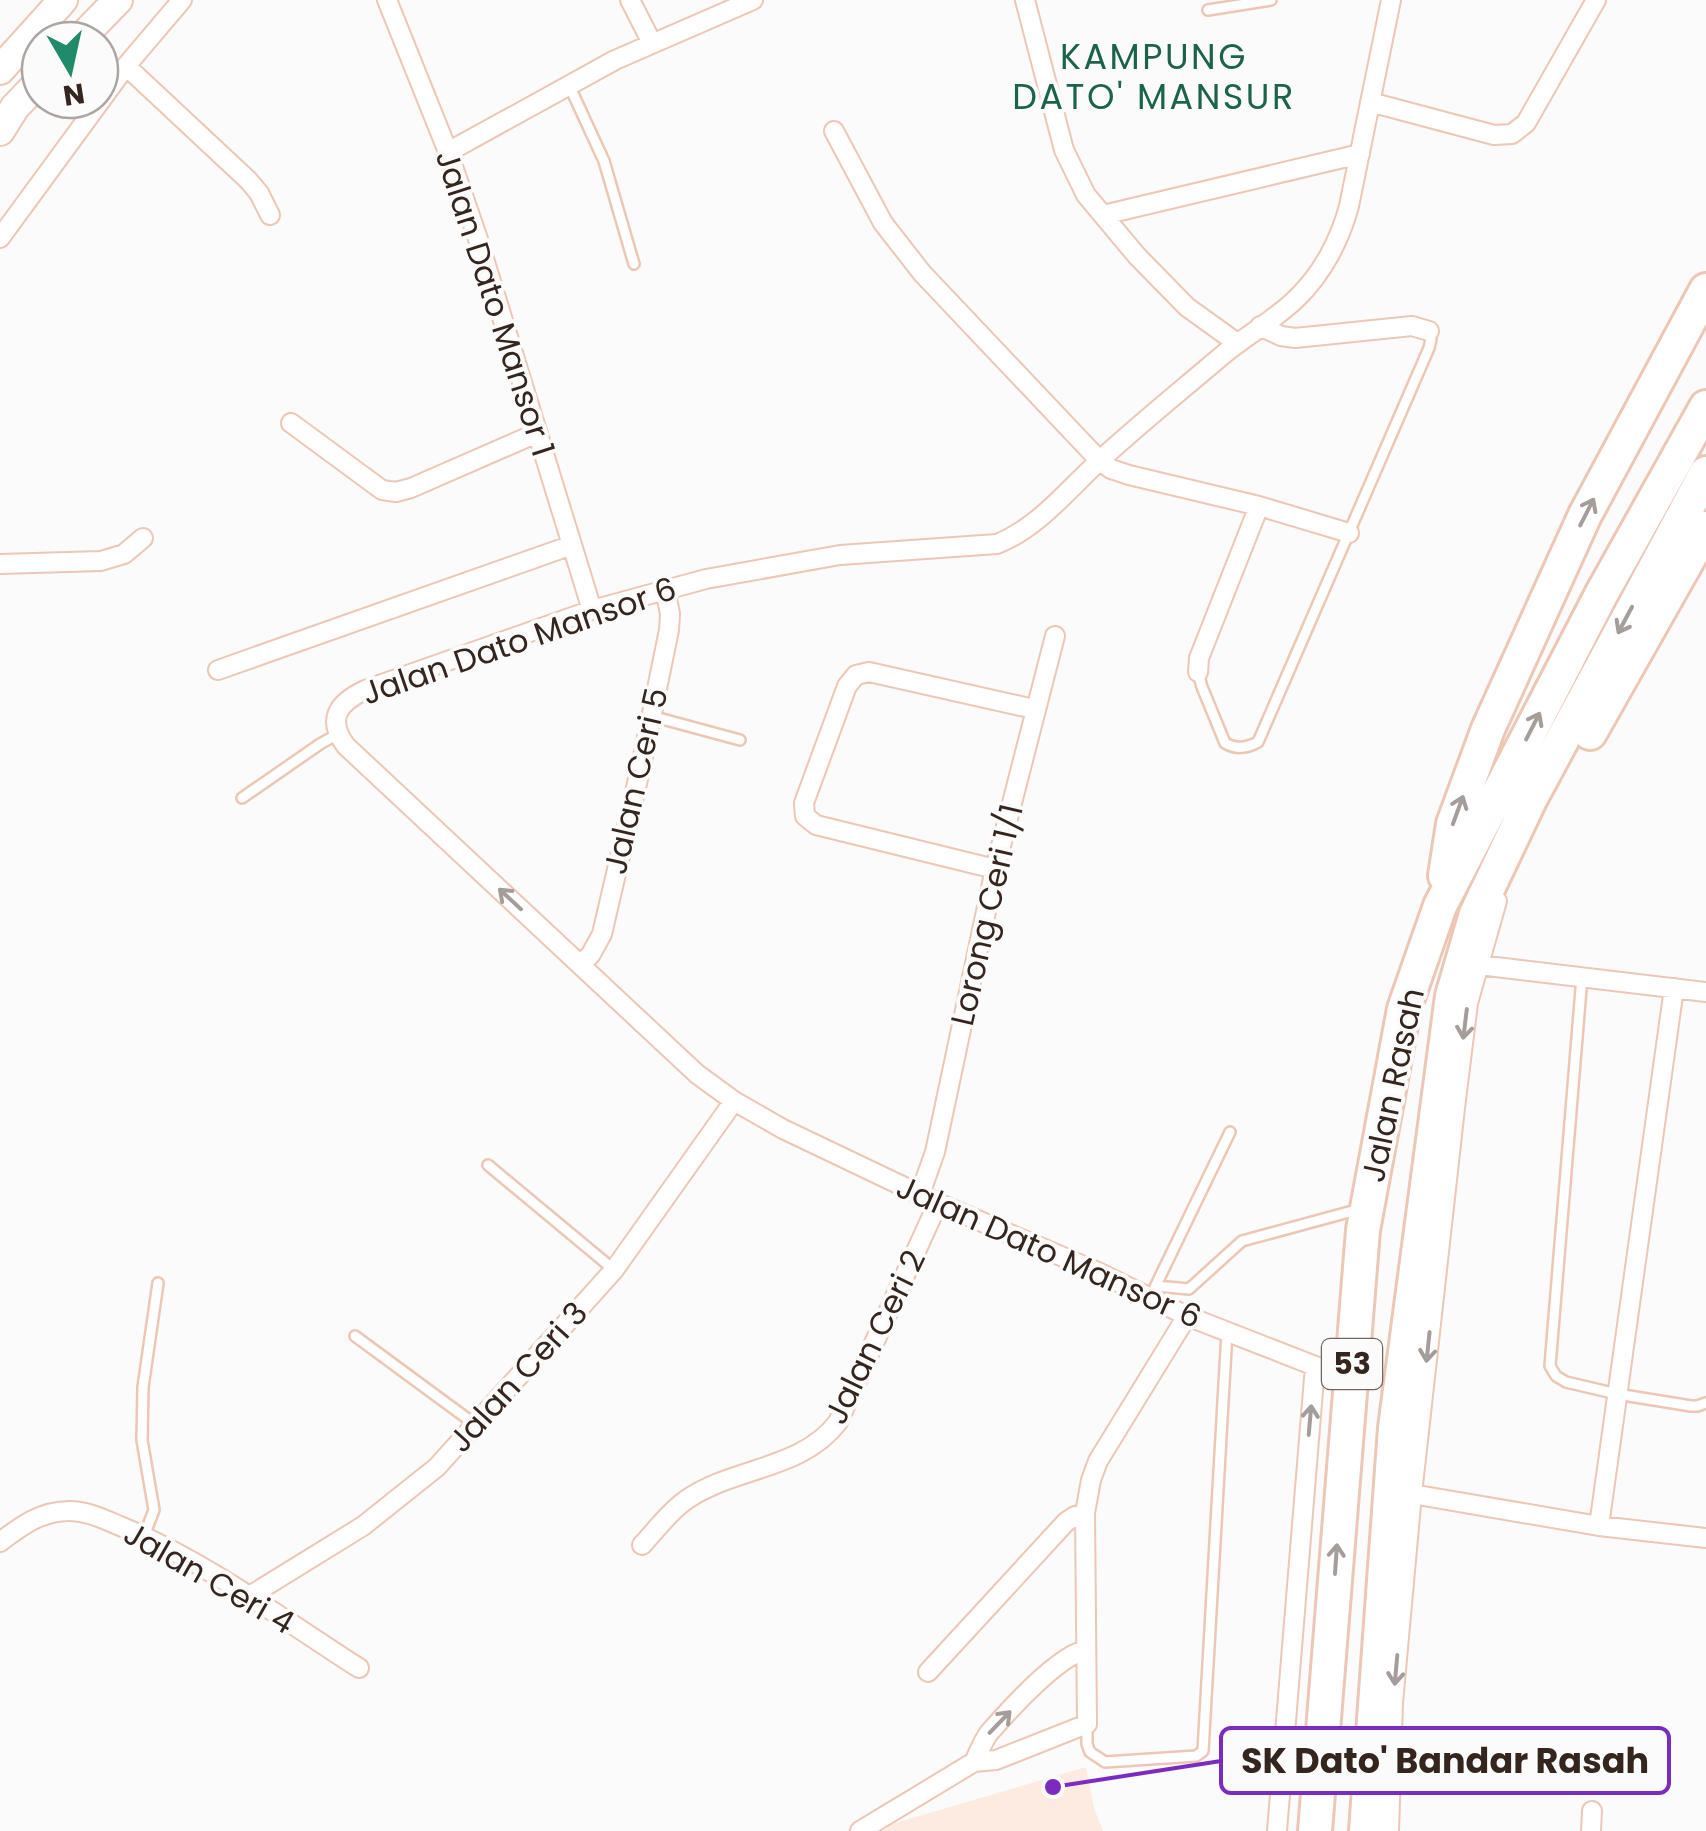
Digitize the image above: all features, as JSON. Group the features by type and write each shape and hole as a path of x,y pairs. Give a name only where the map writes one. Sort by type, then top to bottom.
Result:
{"highway":[{"path":"1440,906 1453,824 1488,729 1584,515 1706,290"},
{"name":"Jalan Rasah","path":"1315,1831 1363,1230 1404,1009 1440,906 1602,593 1706,407"},
{"name":"Jalan Rasah","path":"1366,1831 1395,1428 1452,996 1476,914 1530,800 1706,473"},
{"path":"1452,996 1498,896 1706,528"}],"main road":[{"path":"0,70 63,0"},
{"path":"98,20 118,0"},
{"path":"0,130 20,102"}],"street":[{"path":"0,238 126,66 182,0"},
{"name":"Jalan Dato Mansor 1","path":"387,0 448,152 592,610"},
{"path":"630,0 652,44"},
{"path":"448,152 615,60 754,0"},
{"path":"1025,0 1064,150 1086,195 1186,307 1237,343"},
{"name":"Jalan Dato Mansor 6","path":"1351,1376 1314,1366 1187,1316 1153,1292 938,1204 734,1101 697,1074 346,746 335,722 342,705 353,696 592,610 665,590 840,555 997,544 1013,538 1237,343 1296,300 1319,272 1344,224 1390,0"},
{"path":"1370,102 1494,134 1512,134 1526,123 1596,0"},
{"path":"126,66 248,180 270,214"},
{"path":"834,131 883,223 902,249 1100,461 1129,475 1259,506 1349,533"},
{"path":"1103,215 1360,154"},
{"path":"1260,326 1295,338 1412,326 1429,330"},
{"path":"291,423 382,490 396,492 537,433"},
{"path":"1198,672 1199,658 1259,506"},
{"path":"0,564 101,561 124,554 143,538"},
{"path":"218,670 572,545"},
{"name":"Jalan Ceri 5","path":"581,965 602,934 652,716 669,630 665,590"},
{"name":"Lorong Ceri 1/1","path":"920,1194 935,1152 996,869 1054,636"},
{"path":"996,869 816,825 805,816 804,803 847,686 856,675 869,672 1034,709"},
{"path":"1389,1831 1394,1703 1412,1494 1466,1020 1498,896"},
{"path":"1479,965 1706,992"},
{"path":"1598,1526 1674,988"},
{"name":"Jalan Ceri 3","path":"248,1597 363,1526 436,1466 614,1270 734,1101"},
{"name":"Jalan Ceri 2","path":"642,1545 687,1499 784,1460 828,1437 938,1204"},
{"path":"860,1831 974,1762 996,1760 1087,1724 1085,1513 1090,1480 1187,1316"},
{"path":"1277,1831 1314,1366"},
{"path":"1412,1494 1598,1526 1706,1538"},
{"path":"928,1672 1066,1522 1085,1513"},
{"name":"Jalan Ceri 4","path":"0,1542 26,1522 46,1514 94,1514 189,1560 359,1668"},
{"path":"974,1762 986,1736 1049,1672 1065,1658 1086,1650"},
{"path":"1590,1831 1592,1811"}],"lane":[{"path":"1208,10 1271,0"},
{"path":"568,85 604,161 634,264"},
{"path":"1198,672 1225,743 1244,748 1258,742 1430,348 1429,330"},
{"path":"652,716 740,740"},
{"path":"242,798 338,734"},
{"path":"1582,977 1550,1366 1566,1382 1617,1394 1697,1406 1706,1403"},
{"path":"1153,1292 1230,1132"},
{"path":"488,1165 614,1270"},
{"path":"1153,1292 1189,1289 1242,1241 1368,1206"},
{"path":"144,1536 154,1510 142,1440 143,1387 158,1283"},
{"path":"1087,1724 1090,1752 1105,1762 1196,1756 1203,1752 1227,1332"},
{"path":"356,1336 476,1425"}],"shaded area":[{"path":"1086,1767 1103,1831 883,1831 895,1823"}],"place":[{"name":"SK Dato' Bandar Rasah","path":"1053,1787"}],"district":[{"name":"KAMPUNG DATO' MANSUR","path":"1154,77"}]}
